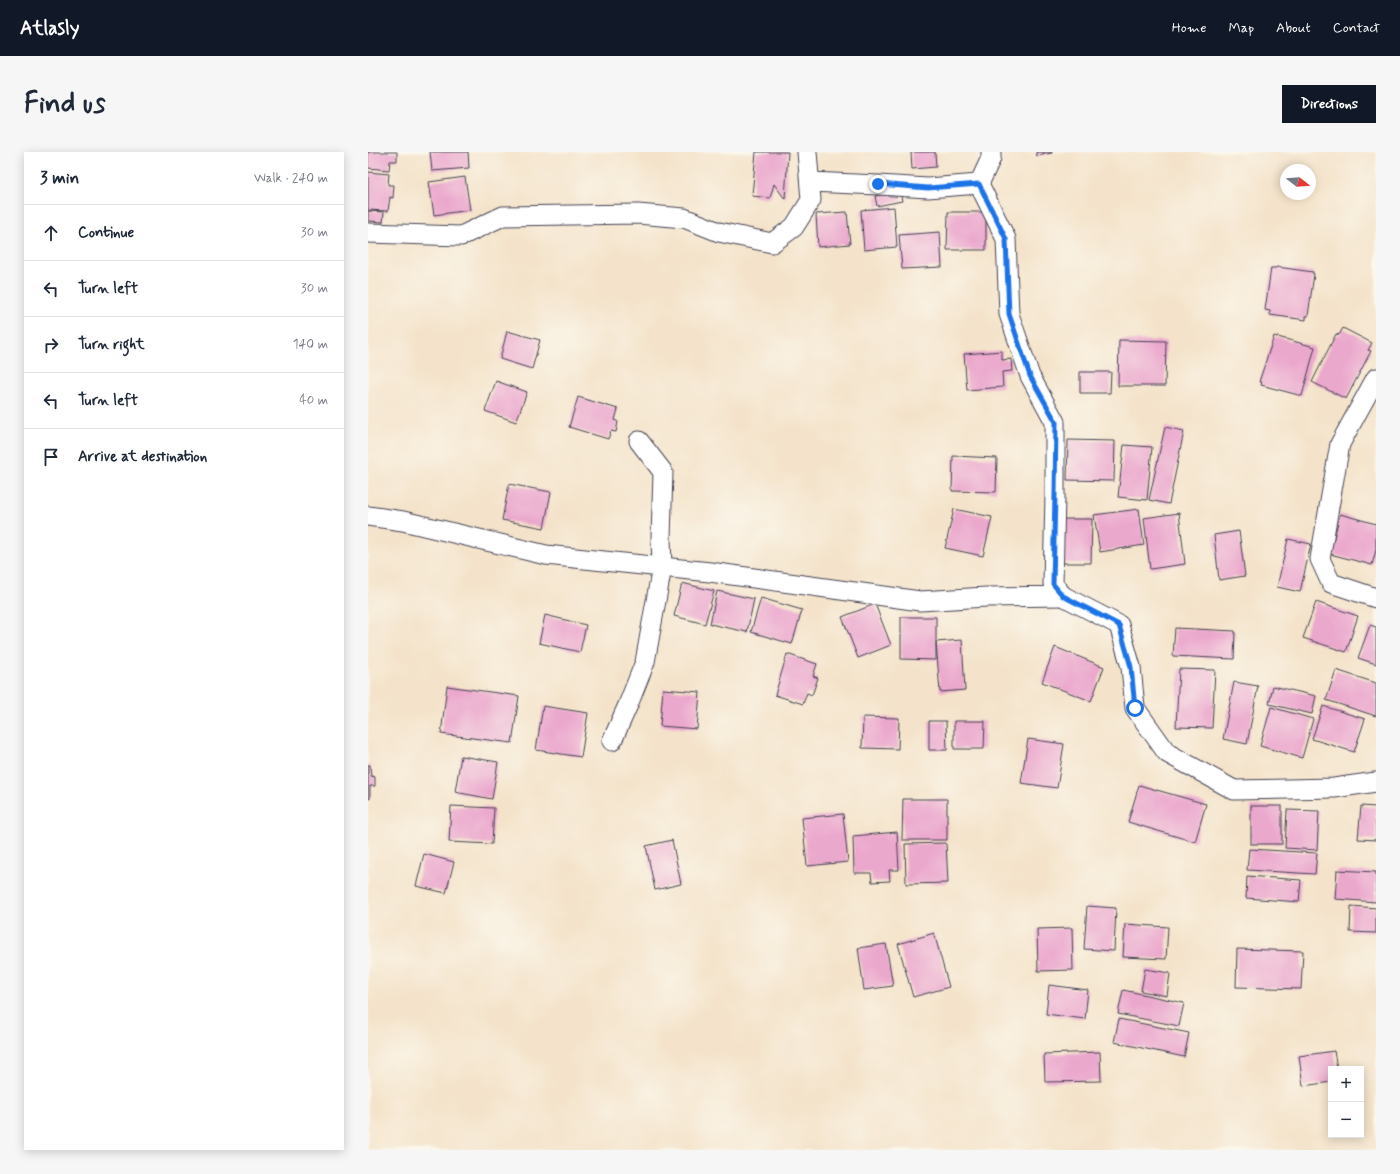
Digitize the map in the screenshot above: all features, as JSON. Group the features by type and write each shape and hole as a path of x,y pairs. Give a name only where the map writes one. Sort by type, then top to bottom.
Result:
{"street":[{"path":"368,233 461,236 503,216 638,214 684,218 719,232 772,243 794,227 811,200 807,152"},
{"path":"979,184 991,158 991,152"},
{"path":"810,182 878,184 928,188 979,184"},
{"path":"979,184 1006,239 1009,314 1030,376 1056,422 1053,584 1063,596 1119,625 1131,667 1135,708 1167,753 1234,790 1334,788 1376,782"},
{"path":"1376,378 1340,444 1320,559 1331,583 1376,598"},
{"path":"612,741 645,662 662,567 661,538 663,472 639,441"},
{"path":"368,516 403,521 546,554 710,572 920,601 986,596 1063,596"}],"building":[{"path":"368,152 397,152 397,161 390,161 389,170 368,168"},
{"path":"430,152 468,152 469,168 432,171"},
{"path":"756,152 788,152 785,199 774,184 770,198 752,196"},
{"path":"911,152 935,152 936,167 912,169"},
{"path":"1036,152 1052,152 1052,153 1037,156"},
{"path":"368,172 389,174 388,185 394,185 393,198 390,197 388,211 368,210"},
{"path":"465,177 470,210 434,215 429,182"},
{"path":"900,191 902,201 877,206 875,196"},
{"path":"894,207 897,247 864,250 861,210"},
{"path":"368,211 384,212 383,222 368,221"},
{"path":"847,212 850,244 818,247 816,214"},
{"path":"948,212 986,212 986,250 947,250"},
{"path":"940,232 942,267 902,269 899,235"},
{"path":"1277,267 1313,272 1314,274 1308,316 1306,316 1306,320 1270,315 1270,311 1265,310 1271,268"},
{"path":"1343,328 1372,343 1368,350 1371,351 1346,399 1312,382 1336,334 1339,335"},
{"path":"507,331 540,340 532,369 500,359"},
{"path":"1274,336 1315,347 1302,396 1261,385 1262,382 1259,382"},
{"path":"1119,340 1166,341 1165,386 1118,386"},
{"path":"1002,351 1002,360 1011,359 1012,371 1002,372 1003,387 967,390 964,354"},
{"path":"1080,372 1111,372 1110,393 1080,393"},
{"path":"496,381 527,392 516,422 485,411"},
{"path":"578,397 618,409 615,420 618,422 616,432 611,431 608,439 569,427"},
{"path":"1165,427 1184,431 1169,504 1149,500"},
{"path":"1068,440 1115,441 1114,481 1067,480"},
{"path":"1124,445 1152,447 1147,500 1118,497"},
{"path":"953,456 997,458 996,492 952,491"},
{"path":"509,484 551,492 544,528 502,520"},
{"path":"954,509 992,517 983,556 945,548"},
{"path":"1139,509 1144,545 1100,552 1094,515"},
{"path":"1179,513 1185,564 1150,569 1144,518"},
{"path":"1340,514 1376,524 1376,550 1372,565 1330,554"},
{"path":"1062,519 1092,519 1091,563 1062,563"},
{"path":"1239,531 1245,576 1219,580 1214,535"},
{"path":"1288,539 1311,544 1300,592 1277,587"},
{"path":"682,583 714,591 705,624 674,616"},
{"path":"717,591 754,599 747,632 710,624"},
{"path":"761,598 802,610 792,644 751,632"},
{"path":"1316,602 1358,616 1346,652 1303,638"},
{"path":"875,604 891,645 858,658 842,617"},
{"path":"545,615 586,625 580,652 539,643"},
{"path":"901,617 936,617 936,660 901,659"},
{"path":"1370,625 1376,627 1376,664 1358,658"},
{"path":"1175,628 1235,631 1234,659 1173,656"},
{"path":"962,640 965,690 940,692 936,642"},
{"path":"1055,647 1104,667 1091,701 1042,682"},
{"path":"787,654 817,664 813,676 818,678 812,695 807,693 803,704 775,695"},
{"path":"1179,669 1215,670 1212,728 1176,727"},
{"path":"1336,670 1376,683 1376,716 1326,700"},
{"path":"1234,682 1258,686 1247,744 1223,739"},
{"path":"447,686 519,696 512,743 441,734"},
{"path":"1273,686 1316,696 1312,714 1269,704"},
{"path":"663,689 700,692 697,729 660,726"},
{"path":"543,706 588,713 581,757 536,750"},
{"path":"1323,706 1365,719 1354,752 1312,739"},
{"path":"1271,707 1313,719 1302,758 1260,746"},
{"path":"863,717 899,718 898,749 862,748"},
{"path":"929,721 946,721 947,750 929,750"},
{"path":"954,721 985,721 984,749 954,749"},
{"path":"1028,739 1064,744 1057,788 1021,783"},
{"path":"461,756 498,762 492,799 455,792"},
{"path":"368,765 370,765 371,776 375,777 375,786 370,786 370,799 368,798"},
{"path":"1139,785 1206,804 1195,842 1128,822"},
{"path":"903,799 947,799 947,840 902,840"},
{"path":"451,806 494,808 492,844 449,842"},
{"path":"1251,806 1282,806 1282,844 1251,844"},
{"path":"1361,806 1376,807 1376,840 1358,839"},
{"path":"1287,810 1319,811 1317,850 1285,848"},
{"path":"843,814 848,862 807,866 802,818"},
{"path":"897,832 899,870 889,870 890,881 872,882 871,873 854,873 853,836"},
{"path":"672,840 681,884 655,890 646,846"},
{"path":"946,843 948,883 906,884 905,844"},
{"path":"1249,849 1317,853 1315,874 1247,870"},
{"path":"424,854 454,862 446,893 416,886"},
{"path":"1337,870 1376,872 1376,902 1335,899"},
{"path":"1247,876 1301,880 1299,902 1246,898"},
{"path":"1087,906 1116,908 1114,951 1084,949"},
{"path":"1351,906 1376,908 1376,933 1350,932"},
{"path":"1125,924 1168,927 1166,959 1123,957"},
{"path":"1072,928 1073,970 1038,971 1037,929"},
{"path":"934,933 949,987 913,997 898,944"},
{"path":"886,944 893,986 864,990 858,948"},
{"path":"1237,949 1303,951 1301,989 1236,987"},
{"path":"1145,969 1170,973 1167,996 1141,991"},
{"path":"1049,985 1088,990 1085,1019 1046,1014"},
{"path":"1123,990 1184,1003 1179,1026 1118,1014"},
{"path":"1119,1019 1189,1033 1184,1057 1114,1042"},
{"path":"1334,1051 1336,1066 1328,1066 1328,1082 1303,1086 1299,1056"},
{"path":"1100,1052 1101,1081 1045,1082 1044,1054"}],"route":[{"path":"878,184 928,188 979,184 1006,239 1009,314 1030,376 1056,422 1053,584 1063,596 1119,625 1131,667 1135,708"}]}
